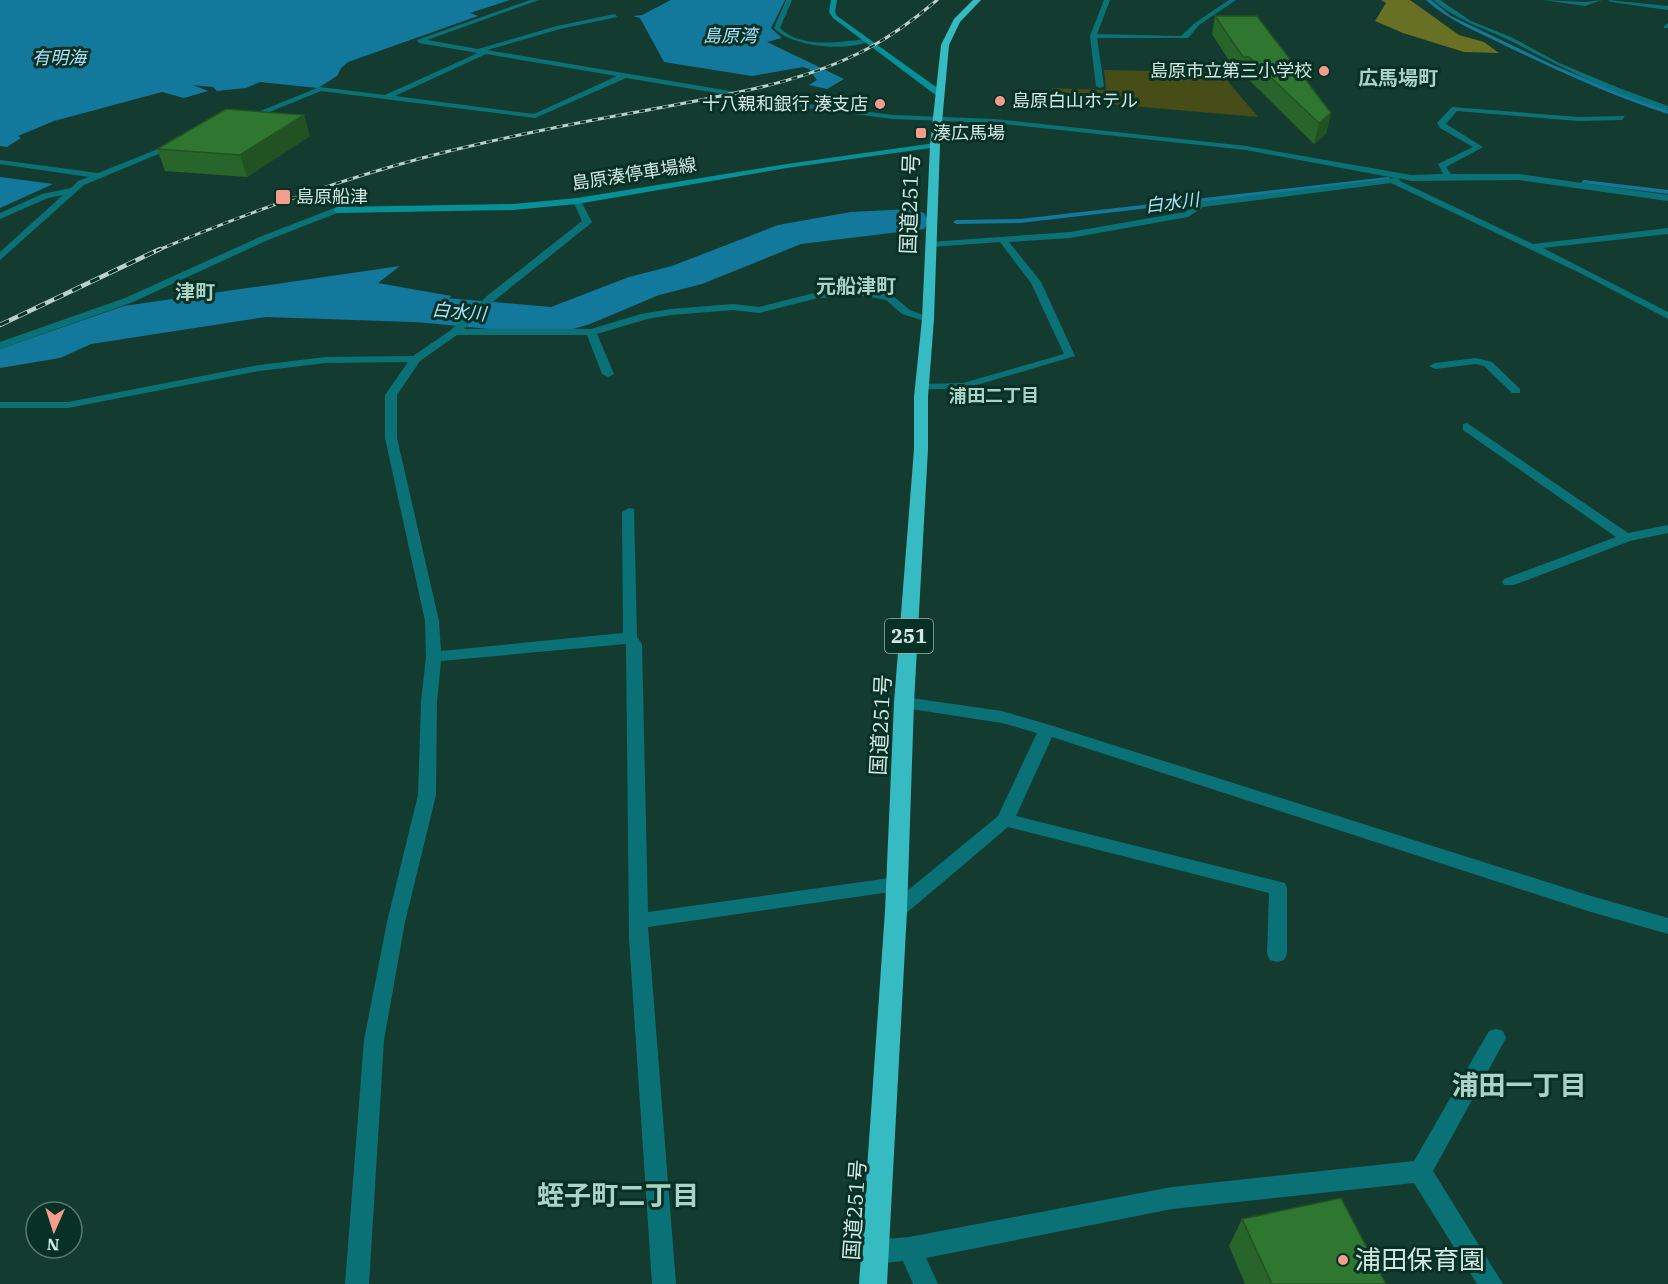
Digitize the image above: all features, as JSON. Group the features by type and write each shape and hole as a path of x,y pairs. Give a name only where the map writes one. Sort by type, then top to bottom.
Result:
{"highway":[{"name":"国道251号","path":"873,1284 896,911 904,703 921,449 922,386 933,244 934,145 945,45 957,21 977,0"}],"main road":[{"path":"834,0 832,12 835,17 940,94"},
{"name":"島原湊停車場線","path":"337,210 513,207 578,201 787,165 934,145"}],"street":[{"path":"536,0 419,41 807,106 893,117 994,120 1053,129 1246,148 1394,178 1530,247 1585,272 1668,316"},
{"path":"789,0 777,28 790,38 825,44 866,41"},
{"path":"1100,86 1093,36 1107,0"},
{"path":"1093,36 1186,37 1197,24 1233,0"},
{"path":"1436,0 1469,22 1511,39 1557,64 1616,90 1668,108"},
{"path":"1546,0 1585,4 1599,0"},
{"path":"1611,0 1668,8"},
{"path":"385,98 482,51 560,27 615,16"},
{"path":"236,123 320,89 535,116 626,75"},
{"path":"1449,176 1441,166 1479,147 1441,123 1455,110 1578,119 1622,118"},
{"path":"0,257 73,190 96,176 185,142"},
{"path":"0,162 96,176"},
{"path":"933,244 1070,235 1188,214 1200,205 1394,178 1449,176 1541,179 1668,198"},
{"path":"0,216 45,196 73,190"},
{"path":"357,1284 374,1040 394,932 427,795 429,702 434,657 432,621 391,438 391,395 416,358 458,329 491,298 587,222 578,201"},
{"path":"0,346 129,300 265,238 337,210"},
{"path":"1530,247 1668,231"},
{"path":"922,386 963,386 1070,356 1036,282 1002,239"},
{"path":"458,329 591,332 645,315 733,307 759,310 818,295 865,293 881,294 906,312 928,319"},
{"path":"591,332 608,374"},
{"path":"0,405 68,405 260,368 326,360 416,358"},
{"path":"1435,366 1476,361 1488,364 1516,391"},
{"path":"1467,427 1626,538"},
{"path":"629,512 630,637 634,644 639,921 664,1284"},
{"path":"1509,582 1626,538 1668,530"},
{"path":"434,657 630,637"},
{"path":"904,703 1002,717 1047,730 1668,926"},
{"path":"896,911 1005,820 1047,730"},
{"path":"1005,820 1278,888 1277,954"},
{"path":"639,921 897,884"},
{"path":"1420,1171 1496,1038"},
{"path":"875,1252 909,1249 1172,1198 1420,1171"},
{"path":"1420,1171 1491,1284"},
{"path":"909,1249 926,1284"}],"green space":[{"path":"1381,0 1410,0 1459,35 1484,42 1499,53 1464,52 1403,33 1375,21 1386,3"},
{"path":"1104,70 1220,72 1258,117 1108,104 1050,88 1106,90"}],"water":[{"name":"有明海","path":"0,0 510,0 470,13 478,16 348,62 337,76 318,88 260,82 246,88 217,91 213,87 193,85 208,91 184,98 162,92 54,121 18,136 21,138 7,147 0,146"},
{"name":"島原湾","path":"671,0 785,0 771,28 782,38 767,42 844,79 827,89 809,85 817,80 809,69 803,67 752,76 664,62 640,18 633,16 642,15"},
{"path":"0,177 53,184 0,208"},
{"path":"400,266 378,283 451,296 443,306 462,307 460,311 466,311 458,321 444,320 442,323 266,317 91,344 60,358 0,368 0,349 124,306"}],"building":[{"path":"1215,16 1257,16 1331,113 1319,123 1249,57 1243,57"},
{"path":"226,109 304,115 240,155 157,149"},
{"path":"1341,1198 1386,1284 1272,1284 1242,1219"}],"waterway":[{"name":"白水川","path":"1428,0 1449,17 1551,66 1668,112"},
{"name":"白水川","path":"956,222 1020,221 1388,179"},
{"name":"白水川","path":"1584,182 1668,192"},
{"name":"白水川","path":"375,305 552,321 574,315 644,286 687,275 792,233 851,224 910,221"}],"railway":[{"path":"156,251 275,204 396,165 521,135 732,94 788,80 842,61 877,44 937,0"},
{"path":"0,325 160,249"}],"place":[{"name":"島原市立第三小学校","path":"1324,71"},
{"name":"島原白山ホテル","path":"1000,101"},
{"name":"十八親和銀行 湊支店","path":"880,104"},
{"name":"湊広馬場","path":"921,133"},
{"name":"島原船津","path":"283,197"},
{"name":"浦田保育園","path":"1343,1260"}],"district":[{"name":"広馬場町","path":"1398,78"},
{"name":"元船津町","path":"856,286"},
{"name":"津町","path":"195,292"},
{"name":"浦田二丁目","path":"994,396"},
{"name":"浦田一丁目","path":"1519,1086"},
{"name":"蛭子町二丁目","path":"618,1196"}]}
